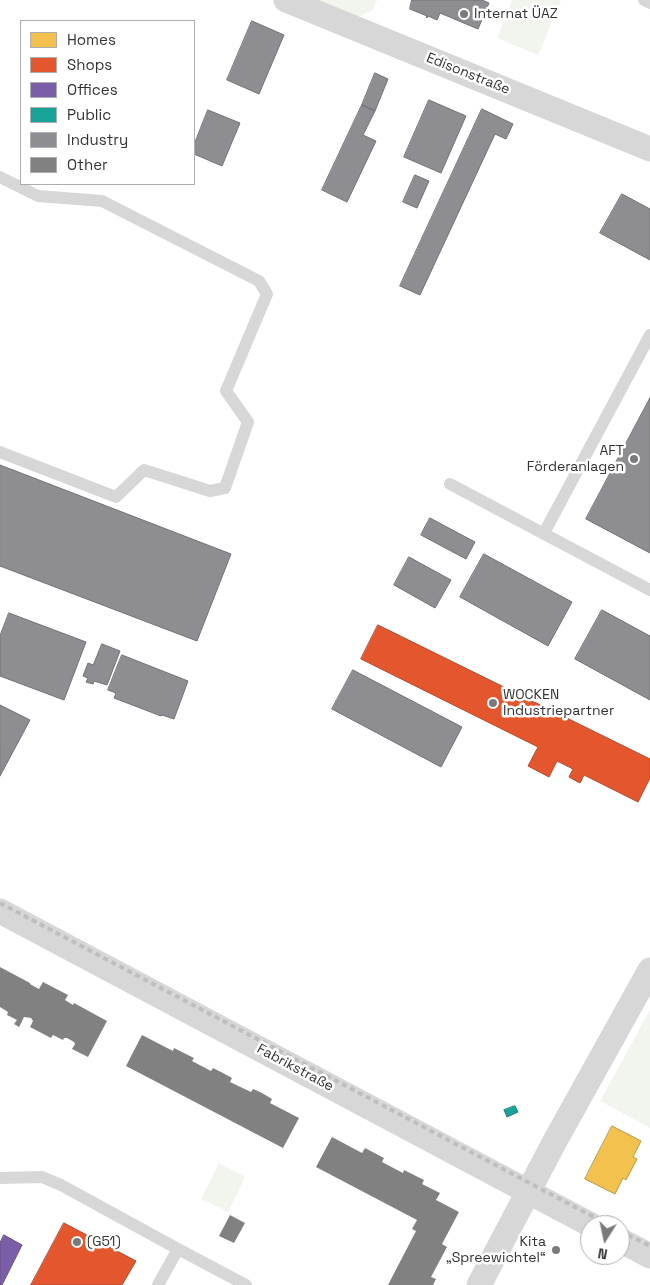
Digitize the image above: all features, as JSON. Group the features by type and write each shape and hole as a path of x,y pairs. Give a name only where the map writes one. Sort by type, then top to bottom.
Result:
{"street":[{"name":"Edisonstraße","path":"286,0 650,149"},
{"name":"Fabrikstraße","path":"0,911 580,1219"},
{"path":"479,1285 555,1141 650,970"},
{"path":"630,1245 650,1256"}],"lane":[{"path":"644,0 650,2"},
{"path":"0,177 38,196 102,200 259,281 267,294 226,391 248,422 225,488 210,491 144,470 116,497 0,452"},
{"path":"544,534 650,335"},
{"path":"450,484 650,590"},
{"path":"0,1178 42,1177 61,1185 246,1285"},
{"path":"158,1285 178,1249"}],"shaded area":[{"path":"319,0 377,0 373,10 358,17"},
{"path":"512,0 561,0 538,55 497,38"},
{"path":"650,1010 650,1128 600,1101"},
{"path":"219,1163 245,1177 228,1212 201,1199"}],"building: Homes":[{"path":"612,1126 641,1141 633,1157 637,1159 626,1180 623,1178 615,1194 585,1179"}],"building: Shops":[{"name":"WOCKEN Industriepartner","path":"378,625 650,759 650,778 638,802 584,775 580,783 569,777 573,769 557,761 549,777 528,766 538,747 361,659"},
{"name":"(G51)","path":"64,1223 136,1261 122,1285 31,1285"}],"building: Offices":[{"path":"4,1235 22,1245 2,1285 0,1285 0,1243"}],"building: Public":[{"path":"515,1106 518,1112 507,1117 504,1110"}],"building: Industry":[{"name":"Internat ÜAZ","path":"412,0 482,0 489,3 478,29 440,13 437,20 428,16 427,18 427,16 410,9"},
{"path":"252,21 284,35 259,94 227,80"},
{"path":"375,73 388,79 375,111 362,105"},
{"path":"429,100 466,116 441,173 404,157"},
{"path":"362,105 375,111 363,135 376,141 347,202 322,190"},
{"path":"482,109 513,124 506,139 495,134 420,295 400,286"},
{"path":"208,110 240,123 222,166 195,154 195,142"},
{"path":"415,175 429,181 417,208 403,202"},
{"path":"622,194 650,209 650,260 600,233"},
{"name":"AFT Förderanlagen","path":"650,398 650,553 586,519"},
{"path":"0,465 231,554 197,641 0,566"},
{"path":"430,518 475,542 466,559 421,535"},
{"path":"484,554 572,602 548,646 460,597"},
{"path":"409,557 451,580 435,608 394,585"},
{"path":"602,610 650,636 650,700 575,659"},
{"path":"9,613 86,642 64,700 0,676 0,636"},
{"path":"102,644 120,651 107,685 94,681 93,684 86,682 88,678 83,676 88,663 93,665"},
{"path":"122,655 188,681 174,719 114,698 116,693 108,690"},
{"path":"353,670 462,727 441,767 332,709"},
{"path":"0,705 30,720 0,776"}],"building: Other":[{"path":"0,967 39,989 43,982 68,995 65,1000 73,1005 74,1003 107,1021 88,1057 72,1049 75,1044 67,1038 63,1040 53,1035 51,1038 30,1027 33,1021 31,1018 24,1017 19,1027 14,1024 17,1020 7,1015 8,1012 0,1007"},
{"path":"142,1035 173,1051 174,1048 194,1058 192,1061 211,1071 213,1068 223,1073 232,1078 230,1082 251,1092 253,1089 262,1093 272,1099 270,1103 299,1118 283,1148 126,1066"},
{"path":"332,1137 362,1153 365,1148 384,1158 382,1162 403,1173 404,1170 424,1180 422,1184 440,1193 436,1200 459,1212 442,1244 447,1247 431,1277 436,1279 433,1285 388,1285 416,1231 412,1229 417,1220 316,1167"},
{"path":"230,1215 245,1223 234,1243 219,1236"}],"railway":[{"path":"0,903 590,1215"},
{"path":"630,1236 650,1246"}],"place":[{"name":"Internat ÜAZ","path":"464,14"},
{"name":"AFT Förderanlagen","path":"634,459"},
{"name":"WOCKEN Industriepartner","path":"493,703"},
{"name":"(G51)","path":"77,1242"},
{"name":"Kita „Spreewichtel“","path":"556,1250"}]}
